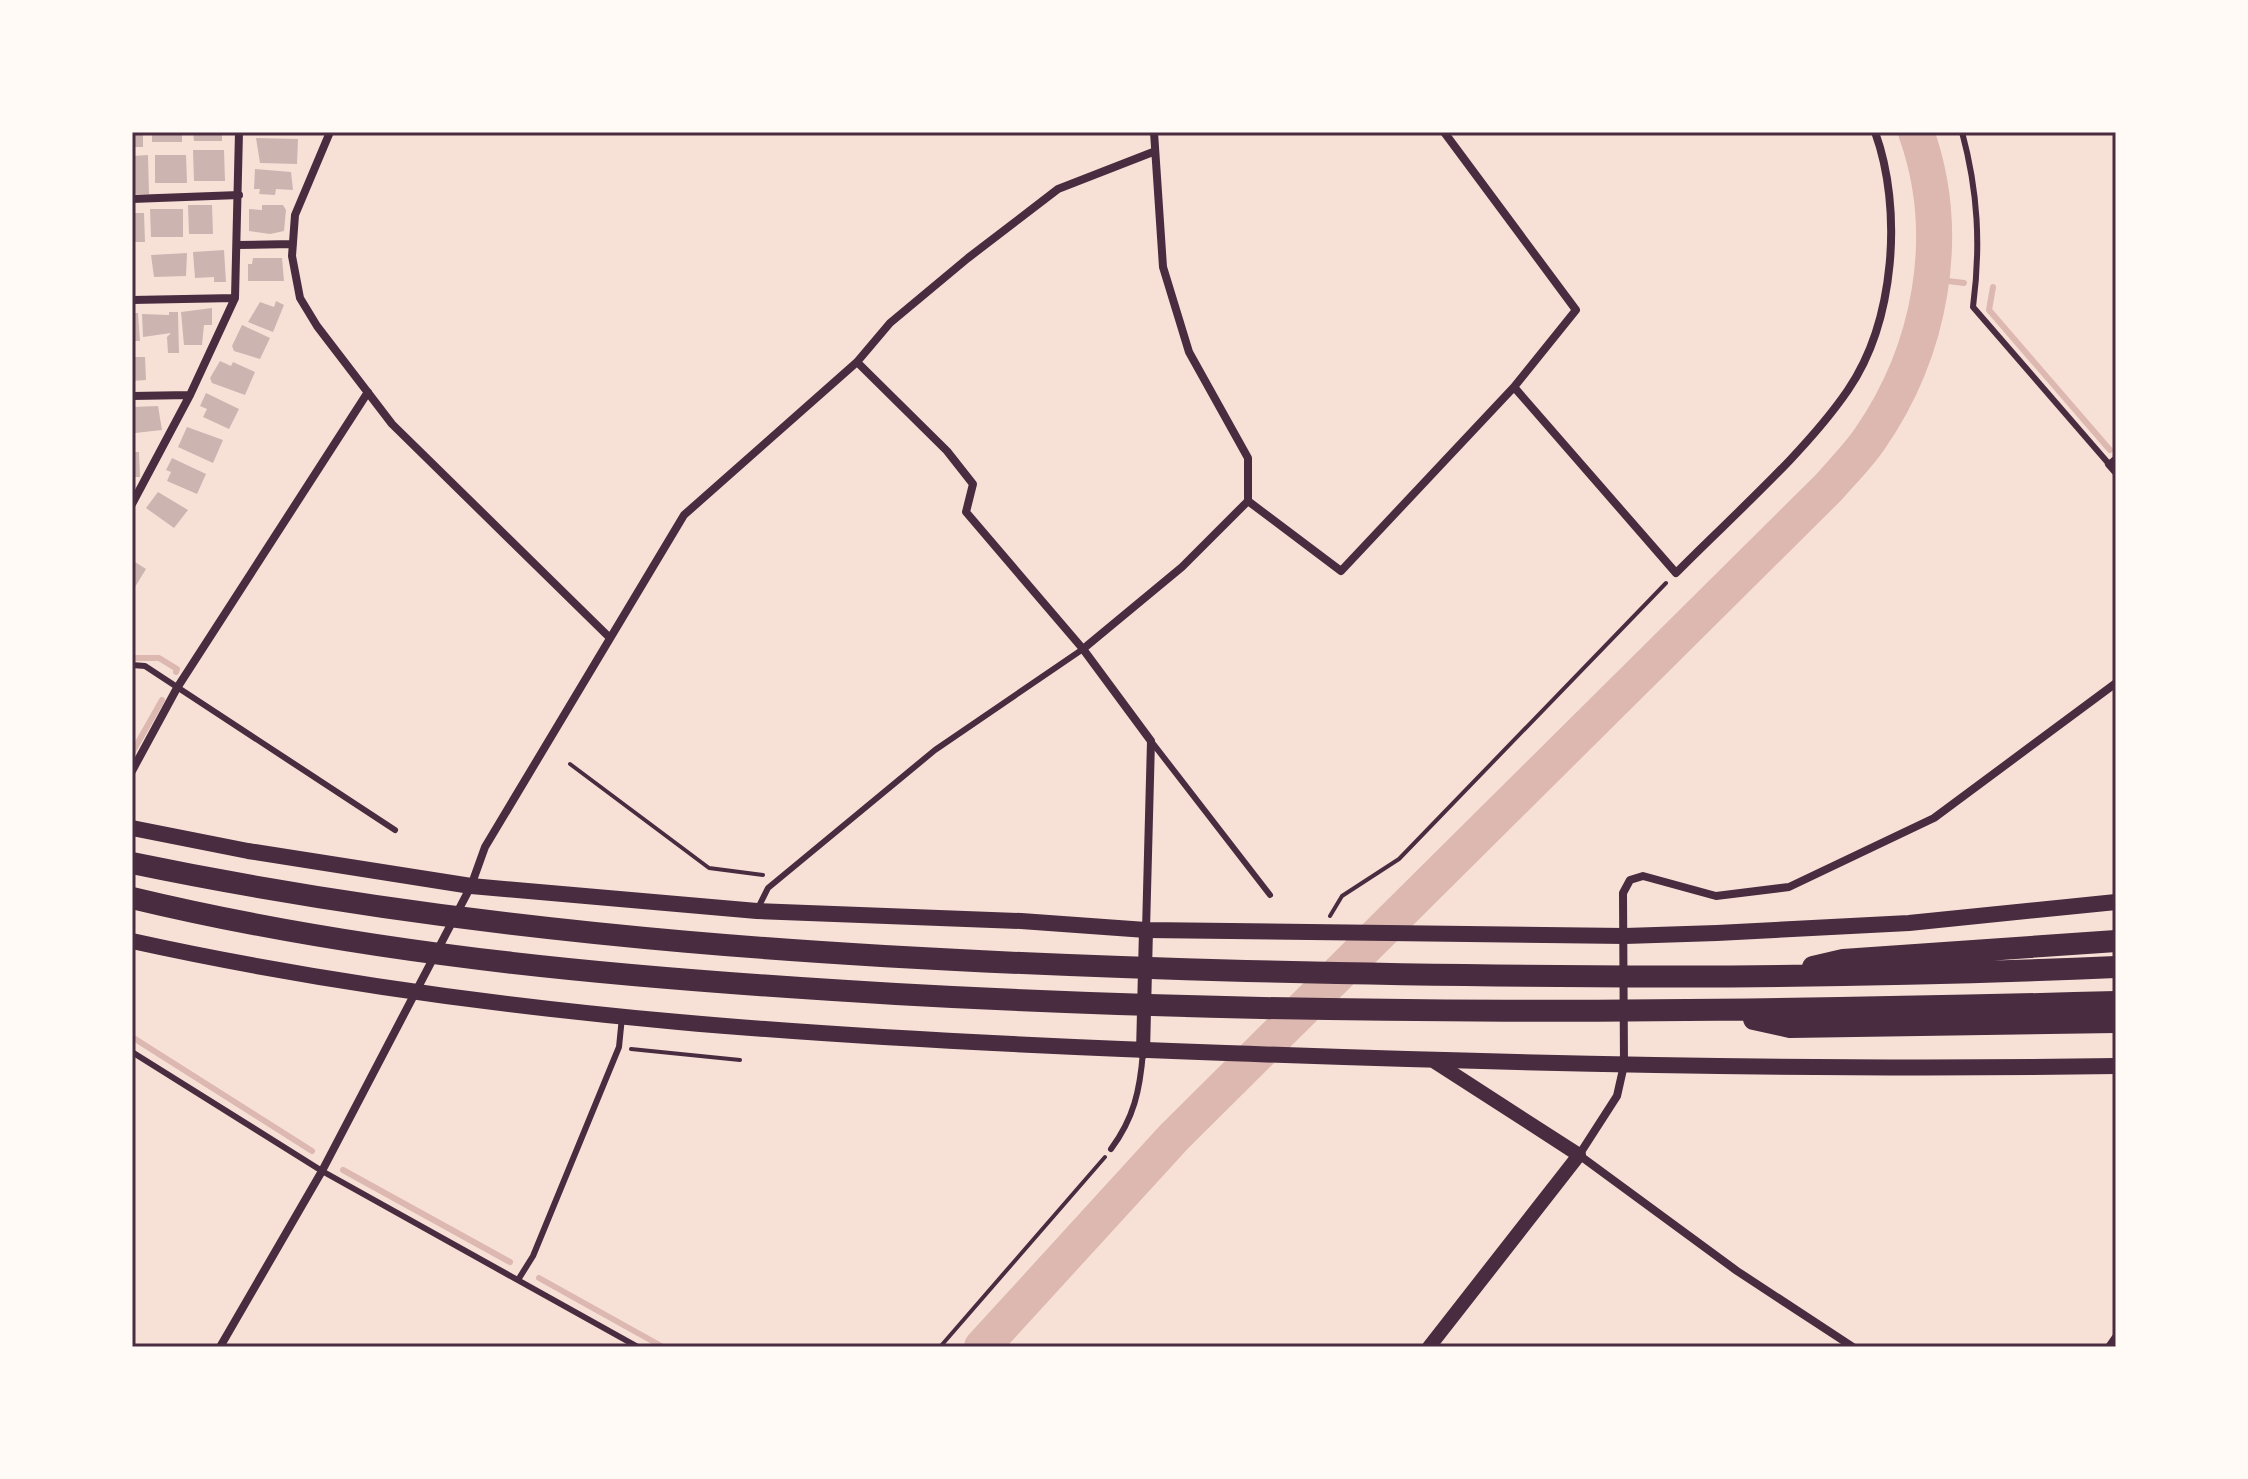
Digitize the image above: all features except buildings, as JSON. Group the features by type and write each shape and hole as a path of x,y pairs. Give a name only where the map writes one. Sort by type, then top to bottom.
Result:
{"highway":[{"path":"132,863 245,887 513,926 712,944 1128,967 1582,978 1765,977 2116,967"},
{"path":"132,898 339,939 504,962 737,985 1055,1003 1723,1011 2116,1002"},
{"path":"1765,977 1843,960 2116,941"},
{"path":"1723,1011 1790,1027 2116,1022"}],"main road":[{"path":"132,828 248,851 471,886 757,911 1021,921 1146,930 1625,936 1909,923 2116,902"},
{"path":"132,941 245,966 415,993 622,1017 937,1042 1435,1062 1904,1070 2116,1066"}],"street":[{"path":"132,503 190,395 235,298 239,132"},
{"path":"330,132 295,215 293,244 300,298 317,326 392,424 609,637"},
{"path":"1083,649 1182,567 1248,501 1248,458 1189,352 1163,267 1154,132"},
{"path":"1248,501 1341,571 1514,387 1576,310 1444,132"},
{"path":"1514,387 1676,573 1822,423 1849,388 1873,335 1891,261 1892,211 1884,158 1875,132"},
{"path":"220,1347 322,1171 471,886 485,847 684,515 857,362 890,323 1058,189 1153,152"},
{"path":"132,199 239,195"},
{"path":"237,245 293,244"},
{"path":"132,300 235,298"},
{"path":"857,362 947,451 973,484 966,512 1083,649 1151,741 1143,1052"},
{"path":"132,771 177,688 368,392"},
{"path":"132,396 190,395"},
{"path":"2112,461 2116,472"},
{"path":"1429,1347 1579,1155 1617,1096 1624,1065 1623,893 1630,880 1643,876 1716,896 1789,887 1934,818 2116,683"},
{"path":"1435,1062 1579,1155 1737,1271 1853,1347"},
{"path":"2109,1347 2116,1337"}],"lane":[{"path":"1962,132 1973,173 1978,218 1979,260 1973,307 2112,461"},
{"path":"757,911 768,888 935,750 1083,649"},
{"path":"132,665 145,666 395,830"},
{"path":"1151,741 1270,895"},
{"path":"518,1280 533,1256 619,1047 622,1017"},
{"path":"132,1052 322,1171 638,1347"},
{"path":"1111,1149 1132,1116 1139,1092 1143,1052"}],"path":[{"path":"1327,931 1331,910 1342,896 1399,859 1676,573"},
{"path":"570,764 709,868 762,875 775,882"},
{"path":"619,1047 740,1060"},
{"path":"940,1347 1111,1149"}],"waterway":[{"path":"982,1347 1174,1137 1829,487 1864,446 1908,369 1930,291 1934,251 1933,211 1927,171 1916,132"},
{"path":"1932,279 1964,283"},
{"path":"1993,287 1989,310 2110,450"},
{"path":"132,658 159,658 177,669 176,672"},
{"path":"132,753 162,700"},
{"path":"132,1037 312,1151"},
{"path":"343,1170 510,1262"},
{"path":"539,1278 663,1347"}]}
